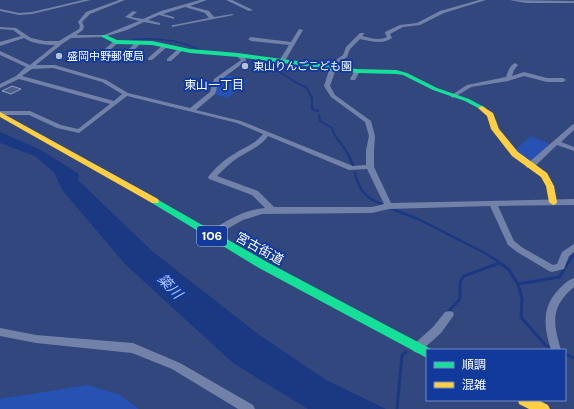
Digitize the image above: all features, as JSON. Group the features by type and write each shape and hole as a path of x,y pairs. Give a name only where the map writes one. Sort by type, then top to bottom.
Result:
{"main road":[{"path":"104,36 116,42 139,42 181,49 282,60 332,68 357,71 396,72 405,74 453,96 467,100 484,109 490,115 495,129 515,154 544,175 550,186 553,202"},
{"name":"宮古街道","path":"0,114 109,174 211,235 426,352"},
{"path":"526,401 543,409"}],"street":[{"path":"0,10 19,14 32,13 89,0"},
{"path":"0,86 18,77 60,44 81,30 82,26 80,22 88,13 123,0"},
{"path":"72,37 104,36 125,29 159,14 205,0"},
{"path":"228,0 251,10"},
{"path":"389,206 370,167 372,136 368,121 333,96 330,92 327,82 332,68 336,62 345,56 348,48 360,36 379,41 387,40 390,38 387,33 402,26 418,24 442,12 484,0"},
{"path":"511,0 526,2 574,2"},
{"path":"187,6 208,12 212,18"},
{"path":"135,12 126,17 158,24"},
{"path":"159,14 172,18"},
{"path":"174,26 232,15"},
{"path":"0,28 14,29 29,39 45,43 60,44"},
{"path":"282,60 300,30"},
{"path":"0,44 25,36"},
{"path":"252,39 292,44"},
{"path":"100,56 116,42"},
{"path":"129,52 139,42"},
{"path":"150,59 165,46"},
{"path":"168,60 181,49"},
{"path":"1,55 30,67 53,66 104,81 126,94 240,122 352,168 370,167"},
{"path":"192,110 213,93 216,80 244,60 238,55"},
{"path":"508,79 511,70 515,65"},
{"path":"353,80 357,71"},
{"path":"453,96 469,86 527,74 547,80 563,80"},
{"path":"18,77 116,103"},
{"path":"0,114 13,112 30,113 59,127 79,131 126,94"},
{"path":"530,166 574,126"},
{"path":"268,133 259,143 237,154 222,166 212,177 255,193 272,210"},
{"path":"556,142 574,148"},
{"path":"211,235 243,215 257,211 372,210 389,206 574,202"},
{"path":"493,204 511,243 552,269 560,267 566,254 574,247"},
{"path":"556,349 549,318 552,305 561,291 574,282"},
{"path":"417,348 437,330 449,315"},
{"path":"0,332 36,339 133,348 176,366 249,409"}],"shaded area":[{"path":"226,75 248,81 228,98 214,94 219,81"},
{"path":"531,136 550,144 532,161 520,155 515,150"},
{"path":"87,385 118,394 139,409 0,409 0,399"}],"water":[{"name":"簗川","path":"0,132 39,149 79,174 79,181 152,251 258,334 326,380 386,409 308,409 233,363 126,265 62,190 54,172 35,156 0,143"}],"building":[{"path":"12,86 21,89 11,94 2,91"}],"waterway":[{"path":"131,40 148,39 173,41 198,49"},
{"path":"252,62 270,67"},
{"path":"270,67 279,71 296,83 306,87 312,98 312,109 318,111"},
{"path":"319,115 320,121 332,128 348,155"},
{"path":"348,154 353,165"},
{"path":"355,173 359,185 365,194 384,205"},
{"path":"392,209 418,219 485,253 499,262"},
{"path":"566,266 574,254"},
{"path":"494,265 500,263 504,266"},
{"path":"447,313 460,299 460,282 464,276 494,265"},
{"path":"503,265 509,270 518,284"},
{"path":"518,284 560,277 566,265"},
{"path":"518,284 522,299 521,317 545,345 554,349"},
{"path":"397,409 402,355 406,352"},
{"path":"566,354 574,358"}],"traffic: fast":[{"path":"104,36 116,42 152,43 190,51 238,55 357,71 396,72 405,74 435,89 467,100 482,108"},
{"path":"155,201 263,265 426,352"}],"traffic: slow":[{"path":"482,108 490,115 495,129 515,154 544,175 550,186 553,202"},
{"path":"0,114 155,201"},
{"path":"526,401 543,409"}],"place":[{"name":"盛岡中野郵便局","path":"59,56"},
{"name":"東山りんごこども園","path":"245,66"}],"district":[{"name":"東山一丁目","path":"214,85"}]}
